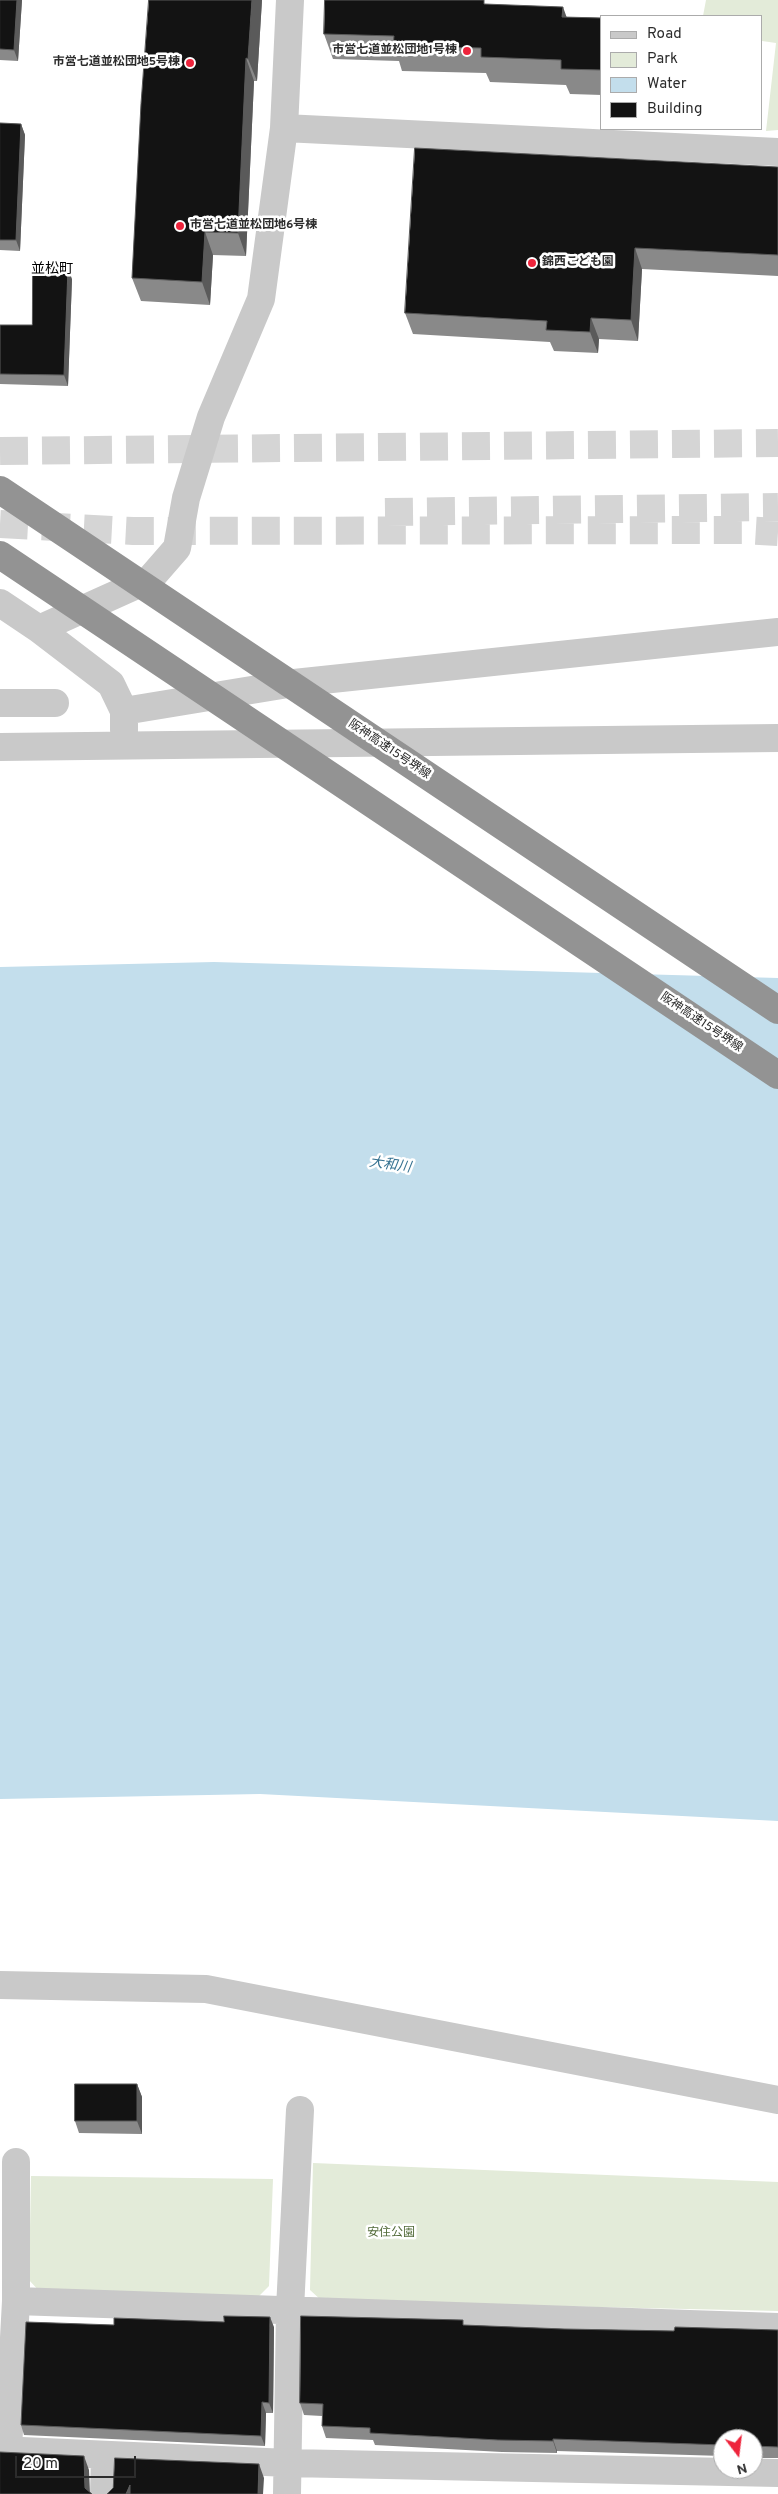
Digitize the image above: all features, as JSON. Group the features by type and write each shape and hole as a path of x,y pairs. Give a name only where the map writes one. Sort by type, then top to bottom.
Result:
{"highway":[{"name":"阪神高速15号堺線","path":"0,490 778,1010"},
{"name":"阪神高速15号堺線","path":"0,555 778,1075"}],"street":[{"path":"39,629 150,579 177,548 186,498 211,417 262,298 284,128 290,0"},
{"path":"284,128 778,152"},
{"path":"0,480 150,579 294,683"},
{"path":"0,603 39,629 111,684 124,711 124,745"},
{"path":"124,711 294,683 778,632"},
{"path":"0,703 55,703"},
{"path":"0,747 778,738"},
{"path":"0,1985 206,1989 778,2100"},
{"path":"287,2494 290,2309 300,2110"},
{"path":"16,2162 16,2301 4,2450 288,2463 778,2473"},
{"path":"16,2301 778,2327"},
{"path":"104,2494 105,2455"}],"green space":[{"path":"706,0 778,0 778,130 766,131 776,43 763,41 763,15 703,15"},
{"name":"安住公園","path":"313,2163 778,2182 778,2311 322,2301 310,2290"},
{"path":"31,2176 273,2179 269,2286 257,2298 40,2292 29,2280"}],"water":[{"name":"大和川","path":"214,962 778,978 778,1821 260,1794 0,1799 0,967"}],"building":[{"path":"0,0 17,0 14,50 0,49"},
{"path":"149,0 252,0 248,59 246,58 238,233 205,232 202,282 132,278 141,104"},
{"path":"325,0 484,0 484,4 563,7 562,17 600,18 600,70 561,69 561,60 481,57 481,48 393,46 394,36 324,34"},
{"path":"0,123 21,124 16,240 0,240"},
{"path":"415,148 778,167 778,255 635,248 631,320 591,318 590,332 546,330 547,321 405,313"},
{"path":"33,267 68,268 64,375 0,374 0,325 32,325"},
{"path":"75,2084 137,2084 137,2121 75,2121"},
{"path":"224,2316 270,2317 269,2403 262,2402 261,2436 21,2425 26,2322 114,2325 114,2318 224,2322"},
{"path":"301,2316 463,2320 463,2325 564,2329 674,2331 675,2327 778,2330 778,2447 763,2446 763,2429 713,2429 713,2445 553,2439 553,2441 498,2440 370,2433 370,2428 322,2426 323,2404 300,2403"},
{"path":"0,2452 84,2456 85,2488 92,2494 0,2494"},
{"path":"115,2458 259,2464 258,2494 130,2494 130,2485 126,2494 107,2494 113,2488"}],"tunnel":[{"path":"0,451 778,443"},
{"path":"385,512 778,507"},
{"path":"0,524 133,531 745,530 778,532"}],"place":[{"name":"市営七道並松団地1号棟","path":"467,51"},
{"name":"市営七道並松団地5号棟","path":"190,63"},
{"name":"市営七道並松団地6号棟","path":"180,226"},
{"name":"錦西こども園","path":"532,263"}],"district":[{"name":"並松町","path":"52,270"}]}
